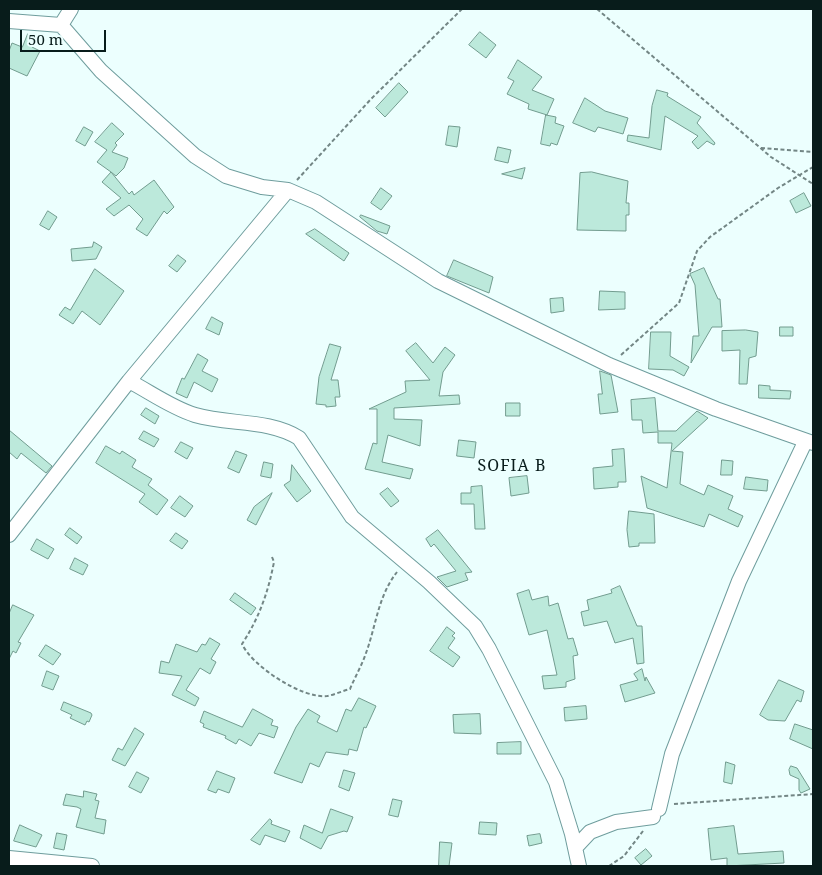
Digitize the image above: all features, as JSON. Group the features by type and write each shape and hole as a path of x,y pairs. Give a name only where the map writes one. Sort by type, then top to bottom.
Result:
{"street":[{"path":"61,25 71,9"},
{"path":"9,21 61,25 101,70 195,156 226,176 262,187 288,190 316,202 438,281 610,366 809,442 739,581 672,754 656,813 616,822 590,832 575,848"},
{"path":"9,535 129,381 288,190"},
{"path":"129,381 192,414 218,420 273,427 286,430 300,438 352,517 475,626 489,649 556,782 569,823 579,866"},
{"path":"569,823 590,832"},
{"path":"9,858 92,866"}],"path":[{"path":"288,190 372,99 462,9"},
{"path":"597,9 760,148 813,184"},
{"path":"760,148 813,152"},
{"path":"610,366 679,304 697,251 710,237 813,167"},
{"path":"272,558 274,562 268,594 256,623 242,644 246,653 261,668 297,688 325,696 350,689 366,653 377,612 392,579 405,563"},
{"path":"609,866 629,852 656,813 678,803 813,794"}],"building":[{"path":"480,32 496,45 486,58 469,45"},
{"path":"28,34 36,38 32,47 40,51 27,76 9,68 9,51 12,43 22,47"},
{"path":"518,60 542,77 532,90 554,99 547,115 528,109 529,104 507,94 514,81 508,78"},
{"path":"399,83 408,92 385,117 376,108"},
{"path":"657,90 668,93 667,96 701,117 697,123 715,143 714,145 707,141 698,149 692,142 698,136 665,116 661,150 627,141 628,135 649,138 652,106"},
{"path":"585,98 605,111 628,118 623,134 598,127 595,132 573,123"},
{"path":"546,115 556,117 555,123 564,126 557,145 551,143 550,146 541,144"},
{"path":"112,123 124,134 115,143 117,145 112,152 128,158 124,168 116,176 97,162 107,150 95,142"},
{"path":"449,126 460,127 457,147 446,145"},
{"path":"84,127 93,132 85,146 76,141"},
{"path":"498,147 511,150 508,163 495,160"},
{"path":"525,168 522,179 502,174"},
{"path":"111,172 129,194 132,191 134,195 154,180 174,207 167,214 164,211 147,236 136,229 143,219 129,205 114,216 106,209 121,198 102,182"},
{"path":"592,172 628,181 626,203 629,203 629,215 626,215 626,231 577,230 580,173"},
{"path":"381,188 392,196 381,210 371,203"},
{"path":"804,193 811,206 796,213 790,201"},
{"path":"48,211 57,217 49,230 40,225"},
{"path":"361,215 390,226 387,234 377,231 360,217"},
{"path":"315,229 349,253 344,261 306,234"},
{"path":"94,242 102,247 96,259 72,261 71,249 92,247"},
{"path":"178,255 186,261 177,272 169,266"},
{"path":"454,260 493,277 489,293 447,276"},
{"path":"704,268 718,299 720,299 722,327 712,327 691,363 693,336 699,336 695,285 690,274"},
{"path":"95,269 124,291 100,325 82,311 73,324 59,315 65,307 70,310"},
{"path":"600,291 625,292 625,309 599,310"},
{"path":"563,298 564,311 551,313 550,299"},
{"path":"212,317 223,323 219,335 206,329"},
{"path":"780,327 793,327 793,336 780,336"},
{"path":"746,330 758,332 756,356 749,358 747,384 739,384 740,350 722,351 722,331"},
{"path":"651,332 671,332 670,356 689,367 684,376 673,370 649,369"},
{"path":"416,343 433,363 445,347 455,355 443,372 439,396 459,395 460,404 394,408 394,419 422,420 420,446 388,435 382,462 413,469 410,479 365,469 373,443 377,444 377,409 369,409 406,392 405,381 430,380 406,351"},
{"path":"330,344 341,347 331,380 338,380 340,397 335,397 336,406 326,407 326,405 316,404 319,377"},
{"path":"198,354 208,360 202,371 218,379 212,392 194,382 187,398 176,393 182,378 184,379"},
{"path":"600,371 611,375 618,412 600,414 598,394 602,394"},
{"path":"759,385 770,386 770,390 791,391 790,399 759,398"},
{"path":"655,398 658,431 676,431 697,411 708,418 672,451 683,452 680,484 704,495 708,485 733,496 728,509 743,516 738,527 709,514 704,527 647,508 641,476 667,488 672,443 658,443 658,432 643,433 642,420 632,420 631,400"},
{"path":"506,403 520,403 520,416 506,416"},
{"path":"146,408 159,416 155,424 141,415"},
{"path":"9,430 52,466 46,473 21,453 17,459 9,452"},
{"path":"144,431 159,439 154,447 139,439"},
{"path":"459,440 476,442 474,458 457,456"},
{"path":"181,442 193,448 187,459 175,452"},
{"path":"106,446 120,454 122,451 136,460 132,467 152,479 148,485 168,500 157,515 139,502 145,494 96,463"},
{"path":"624,449 626,482 618,482 618,487 594,489 593,468 613,466 612,450"},
{"path":"236,451 247,455 239,473 228,468"},
{"path":"722,460 733,461 732,475 721,475"},
{"path":"264,462 273,464 271,478 261,476"},
{"path":"292,465 311,491 297,502 284,485 290,481"},
{"path":"527,476 529,493 511,496 509,478"},
{"path":"746,477 768,480 767,491 744,489"},
{"path":"482,486 485,529 475,529 474,504 461,504 461,493 471,493 471,487"},
{"path":"388,488 399,501 391,507 380,494"},
{"path":"272,493 256,525 247,520 254,507"},
{"path":"180,496 193,506 185,517 171,508"},
{"path":"629,511 654,514 655,543 639,543 639,546 629,547 627,530"},
{"path":"70,528 82,537 77,544 65,535"},
{"path":"438,530 472,572 465,573 468,580 447,587 437,577 456,571 434,544 431,547 426,539"},
{"path":"176,533 188,541 182,549 170,541"},
{"path":"37,539 54,549 48,559 31,550"},
{"path":"75,558 88,565 83,575 70,569"},
{"path":"620,586 637,626 642,626 644,663 637,664 633,638 615,643 607,621 584,626 581,612 589,610 587,600 612,593 611,590"},
{"path":"529,590 532,600 548,596 549,606 558,603 568,639 573,638 578,655 573,656 575,679 566,682 566,687 544,689 542,676 557,675 547,630 529,635 517,594"},
{"path":"235,593 256,608 251,615 230,600"},
{"path":"13,605 34,615 18,642 21,643 16,653 13,651 9,659 9,614"},
{"path":"447,627 455,633 452,636 455,638 448,648 460,657 453,667 430,651"},
{"path":"210,638 220,644 211,659 216,662 210,674 200,668 186,690 199,698 195,706 172,695 182,676 159,673 161,661 169,663 176,644 197,652 202,644 205,645"},
{"path":"46,645 61,654 53,665 39,656"},
{"path":"642,669 645,681 646,677 655,693 625,702 620,685 638,680 634,674"},
{"path":"47,671 59,676 53,690 42,686"},
{"path":"779,680 804,691 801,702 797,700 785,721 768,720 760,715"},
{"path":"359,698 376,706 366,728 364,727 357,751 349,749 348,755 326,752 319,767 310,763 302,783 274,773 296,727 308,709 320,716 317,722 337,732 346,709 351,711"},
{"path":"64,702 91,713 89,722 87,721 85,725 70,718 72,715 61,710"},
{"path":"586,706 587,719 565,721 564,708"},
{"path":"253,709 273,720 271,725 278,727 274,738 259,733 251,746 239,739 236,744 225,738 226,736 203,727 204,724 200,722 204,711 242,727"},
{"path":"480,714 481,734 454,733 453,715"},
{"path":"795,724 813,730 813,749 790,739"},
{"path":"135,728 144,734 125,766 112,760 118,748 122,750"},
{"path":"521,742 521,754 497,754 497,743"},
{"path":"726,762 735,765 732,784 724,782"},
{"path":"791,766 797,768 810,789 801,793 799,790 799,779 790,775 789,770"},
{"path":"344,770 355,773 349,791 339,787"},
{"path":"217,771 235,778 229,793 218,789 216,793 208,790"},
{"path":"137,772 149,778 141,793 129,787"},
{"path":"84,791 97,794 95,800 99,801 95,818 106,820 104,834 76,827 81,809 63,805 66,794 83,797"},
{"path":"393,799 402,801 398,817 389,815"},
{"path":"331,809 353,817 347,832 344,831 328,836 321,849 300,838 304,825 322,833"},
{"path":"270,819 272,821 271,824 290,831 285,842 265,835 260,845 251,840"},
{"path":"480,822 497,823 496,835 479,834"},
{"path":"20,825 42,835 36,847 14,841"},
{"path":"734,826 738,854 783,851 784,863 727,866 727,858 711,860 708,829"},
{"path":"57,833 67,835 64,850 54,848"},
{"path":"540,834 542,843 529,846 527,836"},
{"path":"440,842 452,843 449,866 439,866"},
{"path":"646,849 652,856 641,865 635,858"}],"district":[{"name":"SOFIA B","path":"512,466"}]}
